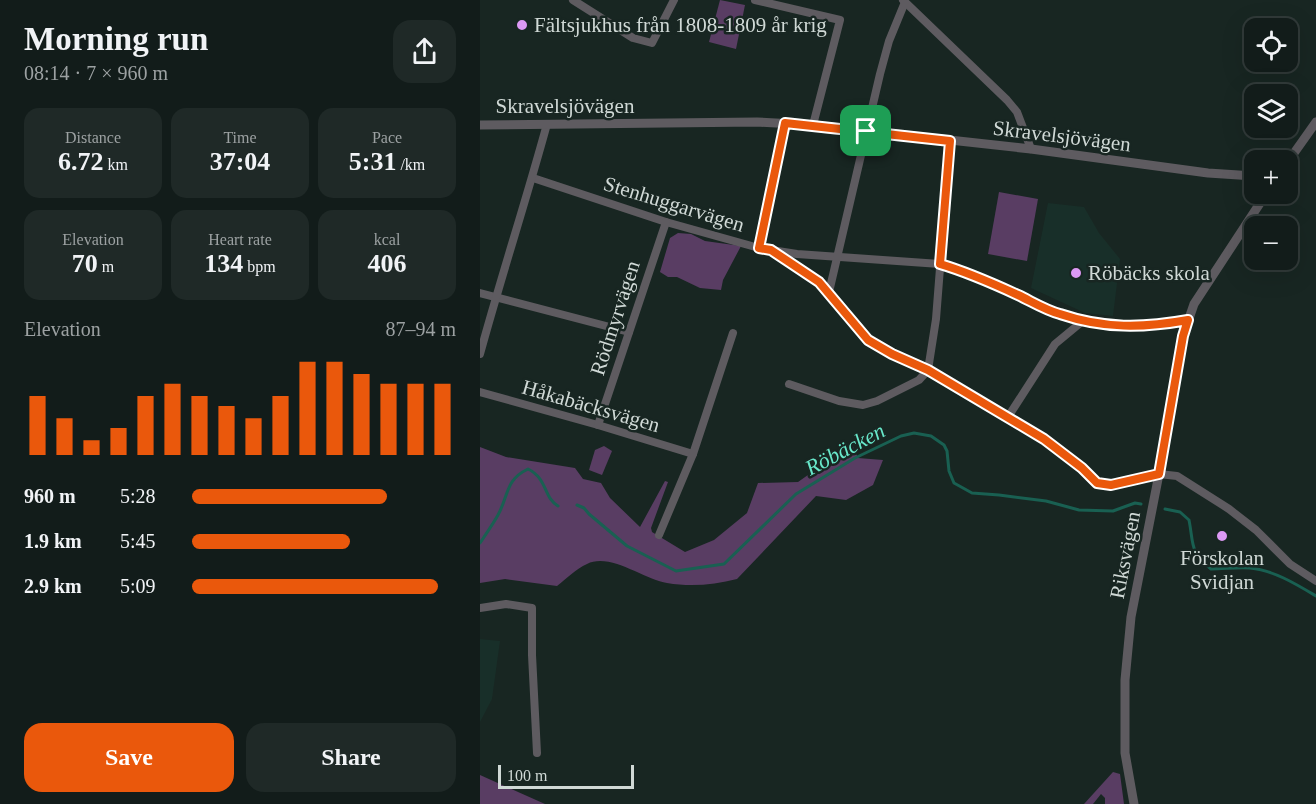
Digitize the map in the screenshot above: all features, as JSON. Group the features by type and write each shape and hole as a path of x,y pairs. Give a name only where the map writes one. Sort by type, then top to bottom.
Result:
{"street":[{"path":"573,0 633,38 652,44 674,0"},
{"path":"755,0 840,20 813,125"},
{"path":"829,292 889,41 904,1 1007,100 1017,112 1031,149"},
{"path":"1296,150 1316,122"},
{"path":"759,248 785,123"},
{"name":"Skravelsjövägen","path":"480,125 785,123 1031,149 1208,173 1244,175"},
{"path":"480,354 547,124"},
{"path":"789,384 840,401 863,405 878,401 920,380 928,370 936,319 950,141"},
{"name":"Stenhuggarvägen","path":"533,178 666,222 759,248 940,264 966,272 1059,314 1084,320 1115,326 1143,327 1188,320"},
{"name":"Riksvägen","path":"1134,804 1125,753 1125,680 1131,617 1183,336 1194,304 1259,204"},
{"name":"Rödmyrvägen","path":"598,425 666,222"},
{"path":"771,250 805,271 829,292 868,340 928,370 1044,439 1082,468 1097,483 1111,485 1159,474 1177,476 1229,509 1256,530 1290,564 1316,581"},
{"path":"480,293 629,332"},
{"path":"1008,417 1055,344 1084,320"},
{"path":"659,535 693,454 734,333"},
{"name":"Håkabäcksvägen","path":"480,392 693,454"},
{"path":"480,608 506,604 532,608 537,753"}],"shaded area":[{"path":"720,0 745,5 736,49 709,42"},
{"path":"999,192 1038,199 1027,261 988,254"},
{"name":"Röbäcks skola","path":"1048,203 1084,207 1099,233 1120,259 1113,316 1085,313 1031,288"},
{"path":"678,233 691,234 705,241 741,246 723,280 721,290 700,288 660,272 670,238"},
{"path":"852,444 858,458 883,460 873,485 846,500 816,496 737,579 702,585 667,583 617,564 596,561 579,569 557,586 505,579 480,583 480,447 506,457 575,468 583,479 601,483 610,498 640,527 665,481 668,482 651,528 652,532 685,552 714,540 747,513 758,483 798,482"},
{"path":"604,446 612,451 602,475 589,470 595,450"},
{"path":"480,639 500,641 492,699 480,722"},
{"path":"1113,772 1120,774 1124,804 1105,804 1105,798 1101,794 1093,804 1084,804"},
{"path":"480,775 545,804 480,804"}],"waterway":[{"name":"Röbäcken","path":"577,505 584,508 627,546 676,571 724,564 796,494 855,458 901,436 914,433 931,436 944,445 954,483 972,493 1046,501 1079,510 1113,511 1135,503 1141,504"},
{"name":"Röbäcken","path":"480,543 502,508 511,483 528,469 539,478 550,498 558,506"},
{"name":"Röbäcken","path":"1165,509 1180,512 1189,520 1196,552 1211,569 1259,569 1284,578 1316,596"}],"place":[{"name":"Fältsjukhus från 1808-1809 år krig","path":"522,25"},
{"name":"Röbäcks skola","path":"1076,273"},
{"name":"Förskolan Svidjan","path":"1222,536"}],"route":[{"path":"785,123 866,131 950,141 940,264 966,272 1059,314 1084,320 1115,326 1143,327 1188,320 1183,336 1159,474 1111,485 1097,483 1082,468 1044,439 928,370 879,348 868,340 819,282 771,250 759,248 785,123"}]}
